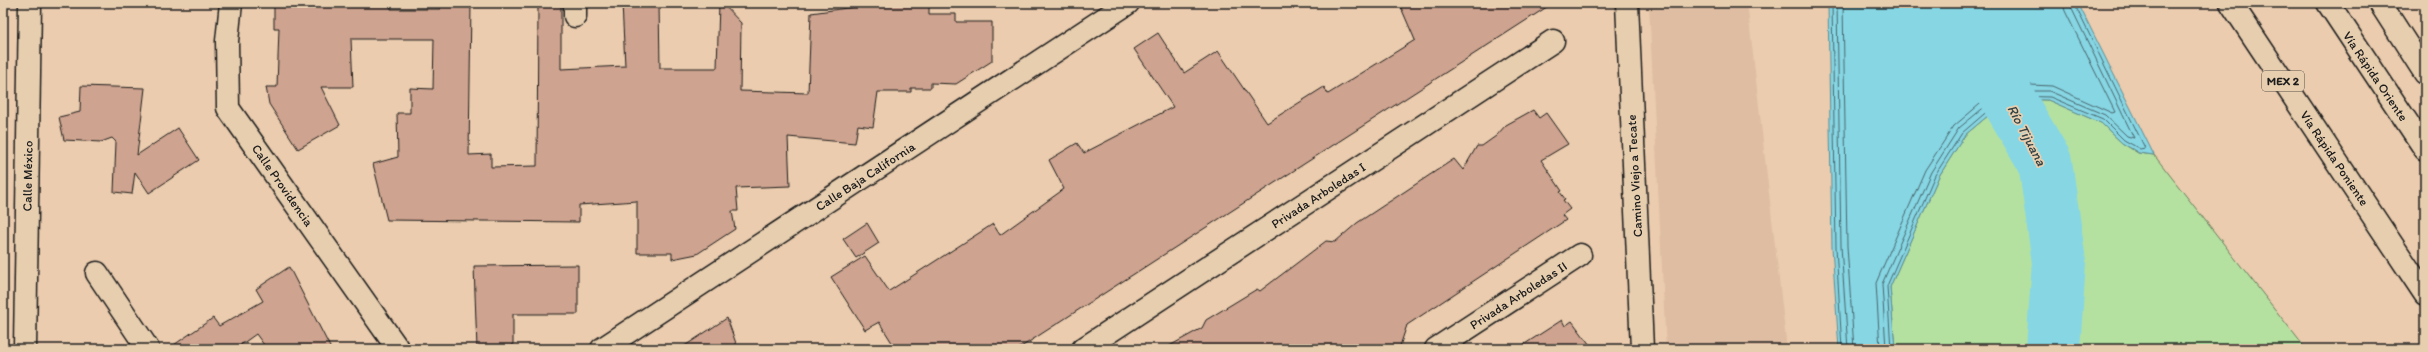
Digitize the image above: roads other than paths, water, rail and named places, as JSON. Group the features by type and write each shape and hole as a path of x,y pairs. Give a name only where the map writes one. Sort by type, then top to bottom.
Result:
{"main road":[{"name":"Calle México","path":"25,349 30,3"},
{"name":"Calle Providencia","path":"231,3 227,40 228,108 398,349"},
{"name":"Calle Baja California","path":"602,349 1128,3"},
{"name":"Camino Viejo a Tecate","path":"1627,3 1642,349"},
{"name":"Vía Rápida Poniente","path":"2232,3 2425,294"},
{"name":"Vía Rápida Oriente","path":"2328,3 2425,148"},
{"path":"2380,3 2425,72"},
{"name":"Privada Arboledas I","path":"1083,349 1553,41"},
{"name":"Privada Arboledas II","path":"1436,349 1580,254"},
{"path":"97,273 148,349"}],"water":[{"path":"1828,3 2078,3 2154,155 2139,153 2122,143 2101,123 2048,100 2008,99 1965,135 1939,176 1890,287 1895,349 1839,349 1832,247"}],"waterway":[{"name":"Río Tijuana","path":"1959,3 2008,99 2045,162 2059,262 2053,349"}]}
